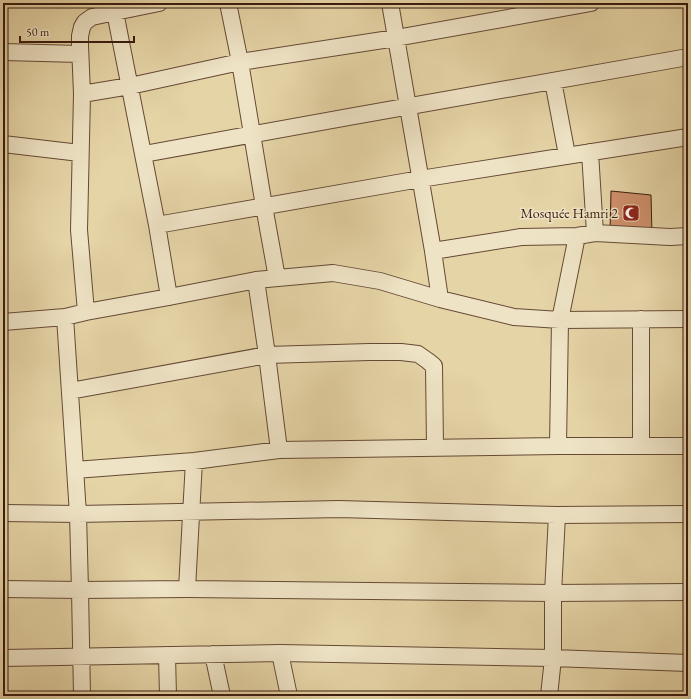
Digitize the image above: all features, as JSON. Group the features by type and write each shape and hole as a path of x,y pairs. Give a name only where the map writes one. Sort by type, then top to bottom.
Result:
{"street":[{"path":"86,312 79,230 82,94 80,36 82,27 85,22 92,17 159,3"},
{"path":"228,3 240,62 277,278"},
{"path":"390,3 440,299"},
{"path":"82,94 130,86 240,62 396,38 591,3"},
{"path":"116,12 144,154 169,297"},
{"path":"3,52 80,54"},
{"path":"144,154 688,57"},
{"path":"553,81 567,155"},
{"path":"157,225 420,179 688,137"},
{"path":"3,144 80,153"},
{"path":"590,152 594,233"},
{"path":"433,251 522,237 577,236 594,233 670,237 688,236"},
{"path":"558,446 560,320 577,236"},
{"path":"3,322 65,316 256,280 332,273 380,281 440,299 514,317 560,320 688,319"},
{"path":"256,280 279,450"},
{"path":"65,316 78,514 82,696"},
{"path":"641,319 641,446"},
{"path":"70,391 267,355 369,352 401,352 418,354 434,366 435,447"},
{"path":"75,470 194,461 279,450 435,447 688,446"},
{"path":"187,589 194,461"},
{"path":"3,513 78,514 339,509 557,515 688,514"},
{"path":"549,696 553,658 553,593 557,515"},
{"path":"3,589 187,589 553,593 688,592"},
{"path":"213,654 222,696"},
{"path":"3,658 280,654 553,658 688,663"},
{"path":"280,654 289,696"},
{"path":"167,655 168,696"}],"building":[{"name":"Mosquée Hamri 2","path":"611,191 651,195 652,235 610,231"}],"place":[{"name":"Mosquée Hamri 2","path":"631,213"}]}
